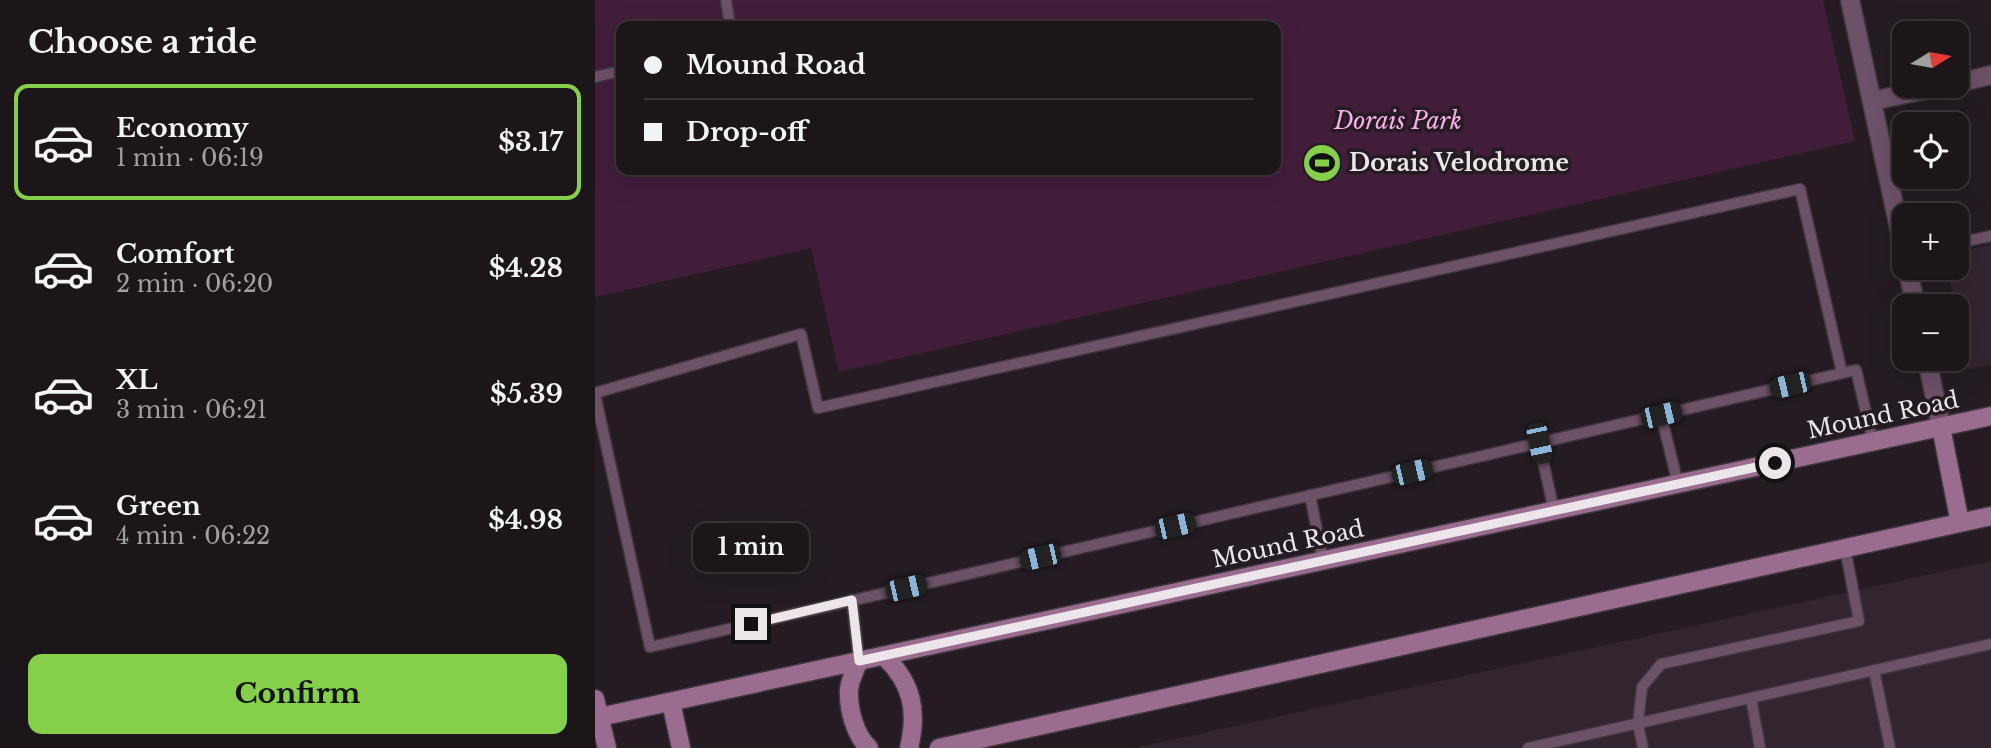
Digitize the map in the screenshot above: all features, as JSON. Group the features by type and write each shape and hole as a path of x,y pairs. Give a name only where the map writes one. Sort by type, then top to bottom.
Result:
{"main road":[{"name":"Mound Road","path":"598,718 1991,416"},
{"path":"1941,427 1960,523"},
{"path":"939,748 1991,516"},
{"path":"884,656 897,669 907,685 915,718 909,748"},
{"path":"859,661 849,687 851,714 861,740 869,748"},
{"path":"595,699 607,748"},
{"path":"671,702 681,748"}],"street":[{"path":"1850,0 1894,203"},
{"path":"1969,80 1991,75"},
{"path":"1873,101 1892,97"},
{"path":"1929,371 1941,427"}],"lane":[{"path":"726,0 729,21"},
{"path":"595,77 616,72"},
{"path":"1842,373 1800,189 818,408 801,334 595,393 650,647 1856,370 1873,442"},
{"path":"1969,241 1991,236"},
{"path":"1661,415 1678,484"},
{"path":"1539,443 1554,511"},
{"path":"1310,495 1323,561"},
{"path":"1643,748 1638,723 1642,687 1661,664 1859,621 1845,548"},
{"path":"852,600 859,661"},
{"path":"1528,748 1991,644"},
{"path":"1874,670 1890,748"},
{"path":"1751,698 1761,748"}],"shaded area":[{"path":"1991,245 1991,365 1969,369 1969,294 1952,294 1949,280 1969,280 1969,250"},
{"path":"1991,561 1991,748 1134,748"}],"green space":[{"name":"Dorais Park","path":"595,0 1823,0 1855,141 839,372 811,248 595,297"}],"place":[{"name":"Dorais Velodrome","path":"1322,163"}],"route":[{"path":"751,624 852,600 859,661 1775,463"}]}
